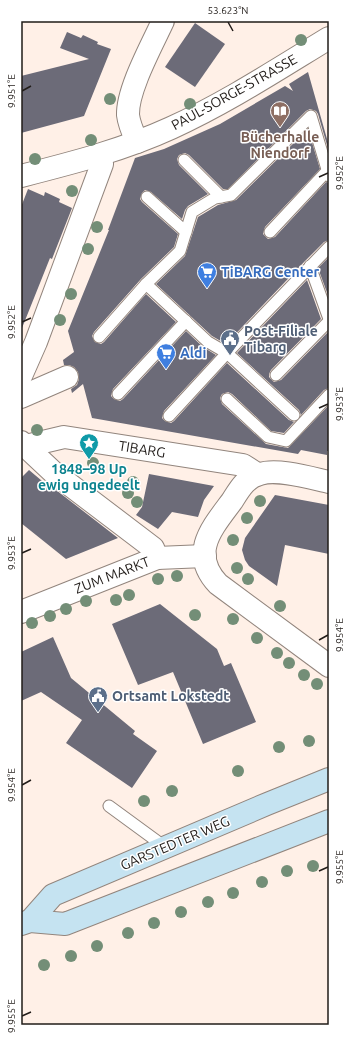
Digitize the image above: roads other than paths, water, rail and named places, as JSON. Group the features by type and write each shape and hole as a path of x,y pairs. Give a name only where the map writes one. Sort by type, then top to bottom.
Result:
{"main road":[{"name":"GARSTEDTER WEG","path":"25,922 53,895 329,779"},
{"name":"GARSTEDTER WEG","path":"25,922 65,924 329,821"}],"street":[{"path":"136,142 128,116 130,100 133,88 163,21"},
{"name":"PAUL-SORGE-STRASSE","path":"21,176 100,155 171,128 204,112 329,38"},
{"path":"21,376 36,342 102,164 100,155"},
{"path":"21,397 68,377"},
{"name":"TIBARG","path":"23,444 64,437 243,465 257,474"},
{"name":"TIBARG","path":"23,444 53,472 153,548 157,558"},
{"path":"329,482 274,472 257,474 245,483 211,529 206,542 205,556 210,574 218,584 329,666"},
{"name":"ZUM MARKT","path":"21,612 157,558 205,556"}],"lane":[{"path":"99,337 146,284 180,251 192,212 215,198 231,195 311,116 328,174 270,232"},
{"path":"184,160 221,197"},
{"path":"146,196 186,232"},
{"path":"169,416 329,247"},
{"path":"276,376 329,320 310,266"},
{"path":"146,284 208,342 227,353 294,415"},
{"path":"118,394 186,321"},
{"path":"227,399 268,437 286,441 329,394"},
{"path":"110,806 165,847"}],"place":[{"name":"Bücherhalle Niendorf","path":"280,128"},
{"name":"TiBARG Center","path":"207,289"},
{"name":"Post-Filiale Tibarg","path":"230,356"},
{"name":"Aldi","path":"166,370"},
{"name":"1848–98 Up ewig ungedeelt","path":"89,460"},
{"name":"Ortsamt Lokstedt","path":"98,713"}]}
